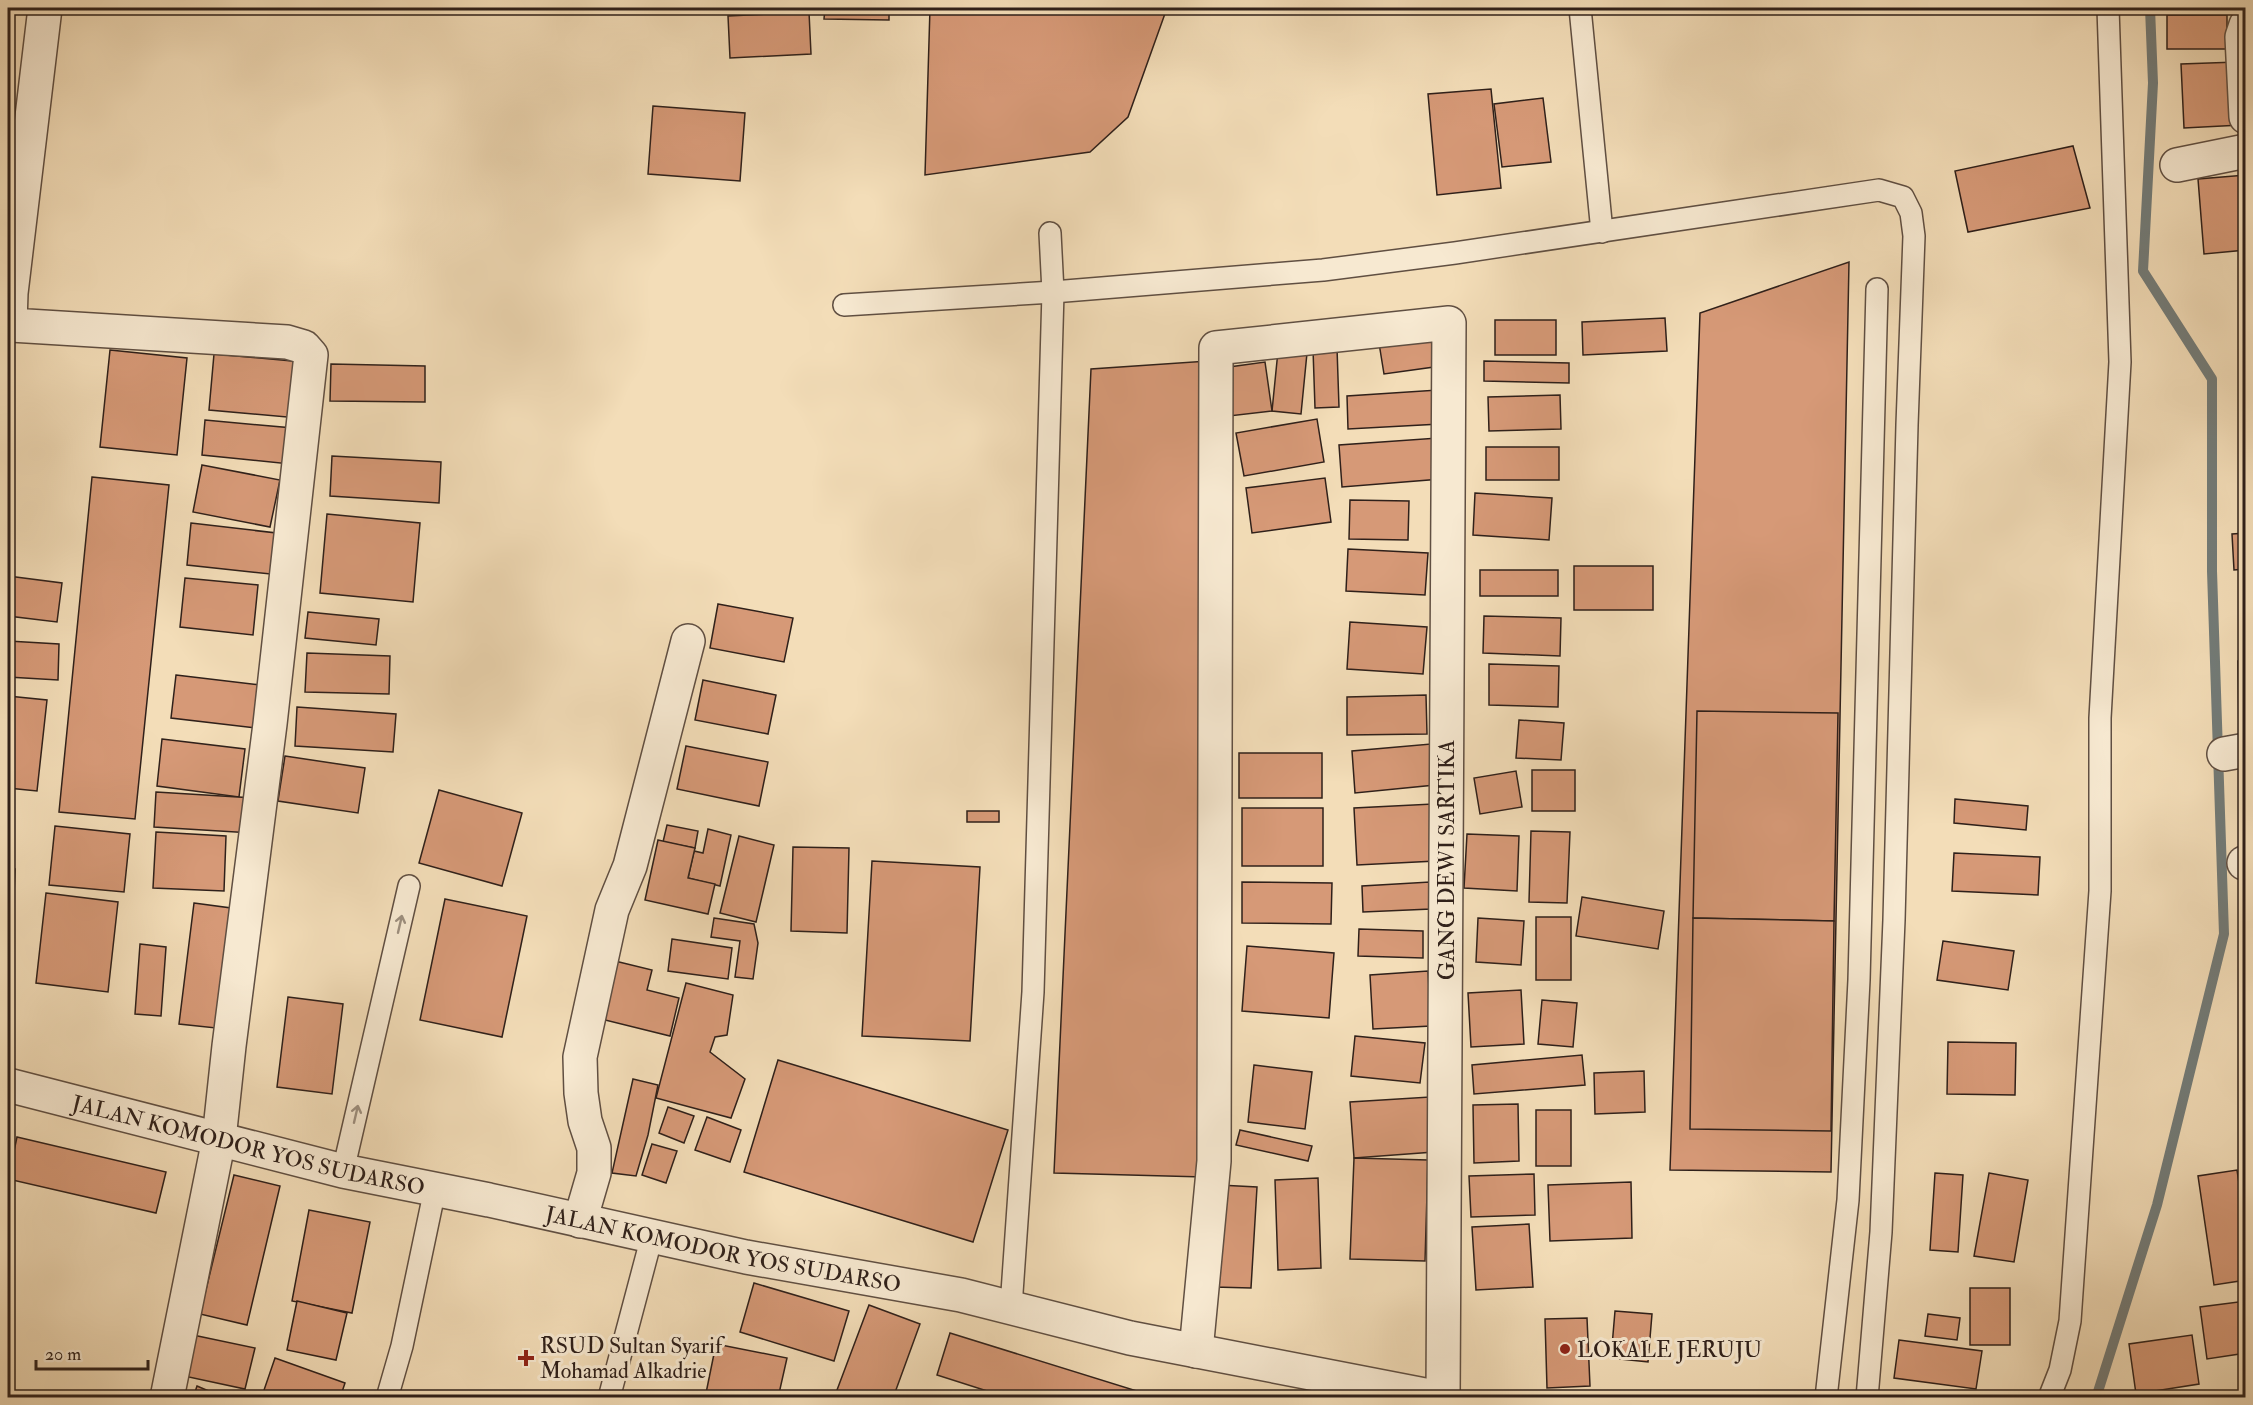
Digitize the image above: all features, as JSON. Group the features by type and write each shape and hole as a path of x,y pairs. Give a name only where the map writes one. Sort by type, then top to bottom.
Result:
{"street":[{"path":"45,8 11,293 11,325 287,342 304,347 311,355 270,724 219,1139 167,1398"},
{"path":"2246,25 2242,37 2246,117"},
{"path":"2177,165 2246,152"},
{"name":"GANG DEWI SARTIKA","path":"1196,1351 1214,1161 1216,348 1449,323 1442,1398"},
{"path":"580,1221 594,1173 594,1148 585,1121 581,1093 580,1057 612,910 630,866 688,641"},
{"name":"JALAN KOMODOR YOS SUDARSO","path":"8,1085 343,1171 746,1257 961,1295 1130,1338 1442,1398"}],"lane":[{"path":"1581,8 1602,232"},
{"path":"2049,1398 2060,1370 2070,1321 2100,891 2100,718 2120,362 2108,8"},
{"path":"844,305 1053,292 1323,270 1602,232 1879,190 1903,197 1911,213 1914,236 1894,920 1881,1232 1867,1398"},
{"path":"1011,1307 1033,992 1053,292 1050,233"},
{"path":"1826,1398 1848,1200 1859,980 1877,290"},
{"path":"343,1171 409,886"},
{"path":"387,1398 402,1346 435,1189"},
{"path":"609,1398 652,1236"}],"building":[{"path":"825,8 889,8 889,20 824,19"},
{"path":"930,8 1167,8 1128,117 1090,152 925,175"},
{"path":"809,12 811,54 730,58 728,16"},
{"path":"2167,15 2227,15 2227,49 2167,49"},
{"path":"2237,62 2241,125 2184,128 2181,64"},
{"path":"1491,89 1501,188 1437,195 1428,94"},
{"path":"1543,98 1551,162 1502,167 1494,104"},
{"path":"653,106 745,113 740,181 648,174"},
{"path":"2073,146 2090,208 1968,232 1955,171"},
{"path":"2246,175 2246,250 2204,254 2198,179"},
{"path":"1849,262 1831,1172 1670,1170 1700,313"},
{"path":"1665,318 1667,351 1583,355 1582,322"},
{"path":"1495,320 1556,320 1556,355 1495,355"},
{"path":"1436,328 1441,366 1384,374 1378,337"},
{"path":"1337,348 1339,407 1315,408 1313,349"},
{"path":"110,350 187,358 177,455 100,447"},
{"path":"1278,351 1307,353 1301,414 1272,411"},
{"path":"214,354 303,362 298,418 209,410"},
{"path":"1208,361 1204,1177 1054,1173 1091,369"},
{"path":"1484,361 1569,363 1569,383 1484,381"},
{"path":"1265,362 1272,411 1229,416 1222,368"},
{"path":"331,364 425,366 425,402 330,401"},
{"path":"1438,390 1440,424 1348,429 1347,396"},
{"path":"1560,395 1561,429 1489,431 1488,397"},
{"path":"1317,419 1324,462 1244,476 1236,433"},
{"path":"205,420 293,428 290,464 202,455"},
{"path":"1438,438 1441,479 1342,487 1339,445"},
{"path":"1486,447 1559,447 1559,480 1486,480"},
{"path":"332,456 441,462 439,503 330,496"},
{"path":"202,465 280,480 270,527 193,512"},
{"path":"92,477 169,485 135,819 59,812"},
{"path":"1325,478 1331,522 1252,533 1246,488"},
{"path":"1475,493 1552,498 1549,540 1473,535"},
{"path":"1350,500 1409,501 1408,540 1349,539"},
{"path":"327,514 420,523 413,602 320,593"},
{"path":"191,523 285,534 280,575 187,565"},
{"path":"2246,533 2246,569 2234,570 2232,534"},
{"path":"1348,549 1428,553 1425,595 1346,591"},
{"path":"1574,566 1653,566 1653,610 1574,610"},
{"path":"1480,570 1558,570 1558,596 1480,596"},
{"path":"8,576 62,583 57,622 8,616"},
{"path":"185,578 258,585 253,635 180,627"},
{"path":"2241,586 2246,586 2246,621 2240,621"},
{"path":"718,604 793,618 784,662 710,648"},
{"path":"308,612 379,619 376,645 305,638"},
{"path":"1484,616 1561,618 1560,656 1483,653"},
{"path":"1350,622 1427,627 1423,674 1347,669"},
{"path":"8,641 59,644 58,680 8,677"},
{"path":"307,653 390,656 389,694 305,692"},
{"path":"2238,661 2246,661 2246,738 2239,738"},
{"path":"1489,664 1559,666 1558,707 1489,705"},
{"path":"176,675 261,685 256,728 171,718"},
{"path":"703,680 776,695 768,734 695,720"},
{"path":"1426,695 1427,734 1347,735 1347,697"},
{"path":"8,696 47,700 37,791 8,788"},
{"path":"297,707 396,714 393,752 295,746"},
{"path":"1697,711 1838,713 1834,921 1693,918"},
{"path":"1519,720 1564,723 1561,760 1516,758"},
{"path":"162,739 245,749 239,797 157,786"},
{"path":"1431,744 1435,785 1355,793 1352,751"},
{"path":"686,746 768,762 759,806 677,789"},
{"path":"1239,753 1322,753 1322,798 1239,798"},
{"path":"285,756 365,768 358,813 278,801"},
{"path":"1532,770 1575,770 1575,811 1532,811"},
{"path":"1516,771 1522,807 1480,814 1474,778"},
{"path":"439,790 522,813 502,886 419,863"},
{"path":"156,792 254,798 252,833 154,827"},
{"path":"1955,799 2028,806 2026,830 1954,823"},
{"path":"1433,804 1436,861 1357,865 1354,808"},
{"path":"1242,808 1323,808 1323,866 1242,866"},
{"path":"967,811 999,811 999,822 967,822"},
{"path":"667,825 698,831 695,848 663,842"},
{"path":"55,826 130,834 124,892 49,885"},
{"path":"708,829 731,835 720,886 688,878 694,851 703,853"},
{"path":"1531,831 1570,832 1567,903 1529,902"},
{"path":"156,832 226,836 224,891 153,888"},
{"path":"1467,834 1519,836 1517,891 1464,888"},
{"path":"739,836 774,845 756,922 720,913"},
{"path":"658,840 695,848 688,878 715,884 708,914 645,900"},
{"path":"793,847 849,848 847,933 791,931"},
{"path":"1954,853 2040,857 2038,895 1952,891"},
{"path":"872,861 980,867 970,1041 862,1036"},
{"path":"8,869 15,869 11,971 8,971"},
{"path":"1242,882 1332,883 1331,924 1242,923"},
{"path":"1430,882 1431,909 1363,912 1362,886"},
{"path":"46,893 118,902 108,992 36,983"},
{"path":"1582,897 1664,911 1658,949 1576,936"},
{"path":"445,899 527,916 502,1037 420,1020"},
{"path":"194,903 231,908 216,1028 179,1024"},
{"path":"1536,917 1571,917 1571,980 1536,980"},
{"path":"714,918 754,924 758,943 753,979 735,977 740,941 711,937"},
{"path":"1478,918 1524,921 1521,965 1476,962"},
{"path":"1693,918 1834,921 1831,1131 1690,1129"},
{"path":"1359,929 1423,931 1423,958 1358,956"},
{"path":"672,939 732,948 728,979 668,971"},
{"path":"1943,941 2014,951 2008,990 1937,980"},
{"path":"140,944 166,947 161,1016 135,1014"},
{"path":"1247,946 1334,953 1329,1018 1242,1011"},
{"path":"615,961 652,970 647,990 679,998 670,1036 601,1019"},
{"path":"1428,971 1431,1026 1373,1029 1370,975"},
{"path":"686,983 733,995 727,1035 715,1037 710,1052 745,1079 731,1118 656,1098"},
{"path":"1521,990 1524,1044 1471,1047 1468,993"},
{"path":"288,997 343,1004 332,1094 277,1087"},
{"path":"1542,1000 1577,1003 1573,1047 1538,1044"},
{"path":"1355,1036 1425,1043 1420,1083 1351,1076"},
{"path":"1948,1042 2016,1043 2015,1095 1947,1094"},
{"path":"1582,1055 1585,1085 1474,1094 1472,1065"},
{"path":"778,1060 1008,1130 973,1242 744,1172"},
{"path":"1254,1065 1312,1072 1305,1129 1248,1122"},
{"path":"1644,1071 1645,1112 1595,1114 1594,1073"},
{"path":"633,1079 658,1085 648,1135 636,1176 612,1173"},
{"path":"1430,1097 1434,1152 1354,1158 1350,1102"},
{"path":"1518,1104 1519,1161 1474,1163 1473,1105"},
{"path":"668,1107 694,1116 684,1143 659,1133"},
{"path":"1536,1110 1571,1110 1571,1166 1536,1166"},
{"path":"707,1117 741,1130 730,1162 695,1150"},
{"path":"1240,1130 1312,1146 1308,1161 1236,1145"},
{"path":"17,1137 166,1172 156,1213 8,1179"},
{"path":"652,1144 677,1151 666,1183 642,1175"},
{"path":"1354,1158 1428,1160 1425,1261 1350,1259"},
{"path":"2237,1170 2246,1231 2246,1280 2214,1285 2198,1176"},
{"path":"1935,1173 1963,1175 1958,1252 1930,1250"},
{"path":"1989,1173 2028,1180 2014,1262 1974,1256"},
{"path":"1534,1174 1535,1215 1471,1217 1469,1176"},
{"path":"234,1175 280,1186 247,1325 200,1314"},
{"path":"1318,1178 1321,1268 1278,1270 1275,1180"},
{"path":"1631,1182 1632,1238 1550,1241 1548,1185"},
{"path":"1219,1185 1257,1187 1251,1288 1214,1287"},
{"path":"309,1210 370,1222 352,1313 292,1301"},
{"path":"1529,1224 1533,1287 1476,1290 1472,1227"},
{"path":"754,1283 849,1311 834,1361 740,1332"},
{"path":"1970,1288 2010,1288 2010,1345 1970,1345"},
{"path":"297,1301 347,1313 336,1360 287,1350"},
{"path":"2246,1301 2246,1353 2207,1359 2200,1307"},
{"path":"869,1305 920,1324 893,1398 834,1398"},
{"path":"1615,1311 1652,1314 1648,1362 1611,1358"},
{"path":"1928,1314 1960,1318 1957,1340 1925,1336"},
{"path":"1587,1318 1590,1386 1547,1388 1545,1319"},
{"path":"950,1333 1153,1396 1153,1398 1009,1398 937,1375"},
{"path":"193,1335 255,1348 245,1389 184,1376"},
{"path":"2192,1335 2199,1384 2136,1394 2129,1344"},
{"path":"1899,1340 1982,1351 1976,1389 1894,1378"},
{"path":"716,1344 787,1358 778,1398 705,1398"},
{"path":"275,1358 345,1383 340,1398 275,1398 263,1393"},
{"path":"197,1386 225,1398 193,1398"}],"waterway":[{"path":"2096,1398 2157,1205 2224,934 2212,571 2212,379 2143,271 2153,83 2150,8"}],"place":[{"name":"LOKALE JERUJU","path":"1565,1349"},
{"name":"RSUD Sultan Syarif Mohamad Alkadrie","path":"526,1358"}]}
